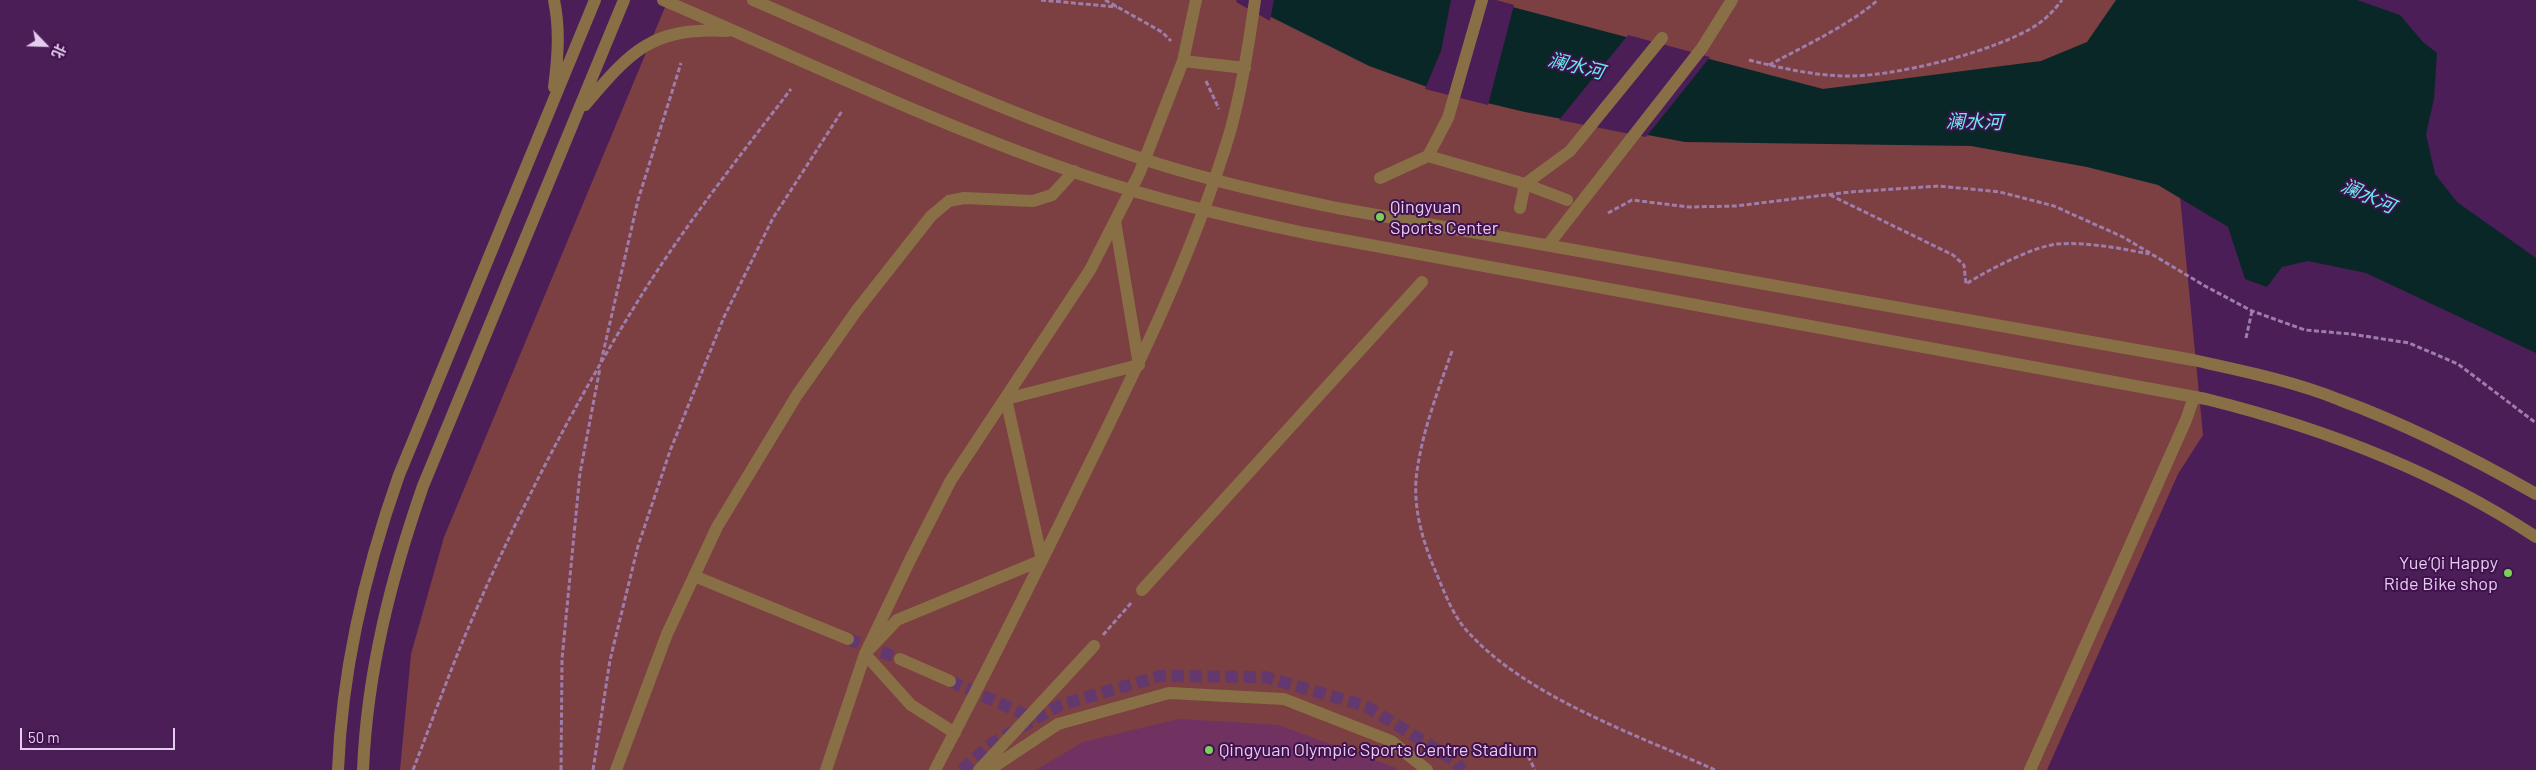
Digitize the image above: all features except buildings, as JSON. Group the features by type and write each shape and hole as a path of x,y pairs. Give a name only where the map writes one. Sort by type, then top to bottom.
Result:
{"street":[{"path":"553,102 558,50 557,15 554,0"},
{"path":"338,770 340,732 348,666 361,599 377,537 399,475 595,0"},
{"path":"363,770 372,677 385,610 402,548 423,486 624,0"},
{"path":"663,0 982,138 1074,171 1204,212 1304,233 2194,397 2266,414 2341,438 2455,489 2536,537"},
{"path":"753,0 1015,113 1126,153 1246,189 1337,208 2193,360 2276,379 2339,399 2404,426 2471,458 2536,494"},
{"path":"826,770 865,654 951,480 1063,314 1090,270 1138,174 1182,62 1196,0"},
{"path":"935,770 1042,560 1138,365 1208,196 1230,132 1245,68 1255,0"},
{"path":"1380,178 1428,156 1448,118 1482,0"},
{"path":"1548,245 1702,48 1732,0"},
{"path":"576,114 614,71 636,50 652,40 672,33 689,31 737,32"},
{"path":"1520,208 1525,184 1570,151 1662,38"},
{"path":"1182,62 1245,68"},
{"path":"1428,156 1525,184 1567,200"},
{"path":"616,770 664,644 716,527 797,395 857,310 931,216 949,201 964,198 1032,201 1052,195 1074,171"},
{"path":"1115,221 1138,365"},
{"path":"1142,590 1422,282"},
{"path":"1006,399 1138,365"},
{"path":"2030,770 2186,420 2194,397"},
{"path":"1006,399 1042,560"},
{"path":"865,654 897,620 1042,560"},
{"path":"694,576 848,639"},
{"path":"979,770 1094,646"},
{"path":"865,654 911,705 955,732"},
{"path":"900,659 950,681"},
{"path":"989,770 1058,724 1169,693 1284,699 1391,741 1427,770"}],"path":[{"path":"1041,0 1118,7"},
{"path":"1769,65 1822,37 1866,10 1878,0"},
{"path":"1749,60 1769,65 1844,76 1900,71 1966,55 2008,39 2038,24 2062,0"},
{"path":"561,770 562,659 580,473 600,365 638,200 681,63"},
{"path":"412,770 465,638 529,498 600,365 642,295 709,197 790,89"},
{"path":"593,770 612,651 638,546 670,451 724,317 773,218 842,111"},
{"path":"1608,213 1632,200 1689,207 1736,206 1829,195 1939,186 2000,192 2054,206 2123,237 2252,311 2305,330 2351,334 2409,343 2458,364 2536,423"},
{"path":"1829,195 1953,255 1964,265 1966,284 1990,268 2056,244 2096,244 2151,254"},
{"path":"2246,338 2252,311"},
{"path":"1452,351 1425,429 1417,473 1417,513 1428,554 1447,597 1468,632 1499,662 1574,708 1715,770"},
{"path":"1094,646 1142,590"},
{"path":"1528,756 1535,770"}],"shaded area":[{"name":"Qingyuan Sports Center","path":"668,0 2161,0 2203,435 2178,474 2047,770 400,770 411,654 444,537"}],"water":[{"name":"澜水河","path":"1237,0 1486,0 1823,89 2041,61 2087,42 2116,0 2357,0 2400,15 2423,42 2437,53 2434,99 2426,134 2435,174 2457,202 2536,258 2536,353 2366,273 2308,261 2282,267 2267,287 2245,279 2228,227 2158,185 2087,167 1971,146 1685,142 1525,112 1441,92 1369,66"}],"pier":[{"path":"1237,0 1274,0 1270,21 1236,2"},
{"path":"1451,0 1496,0 1514,5 1488,105 1425,89 1441,51"},
{"path":"1628,35 1710,57 1646,137 1559,120"}],"tunnel":[{"path":"848,639 900,659"},
{"path":"962,770 991,744 1060,705 1160,676 1265,677 1366,706 1455,761 1462,770"},
{"path":"950,681 1035,719"}],"place":[{"name":"Qingyuan Sports Center","path":"1380,217"},
{"name":"Yue‘Qi Happy Ride Bike shop","path":"2508,573"},
{"name":"Qingyuan Olympic Sports Centre Stadium","path":"1209,750"}]}
